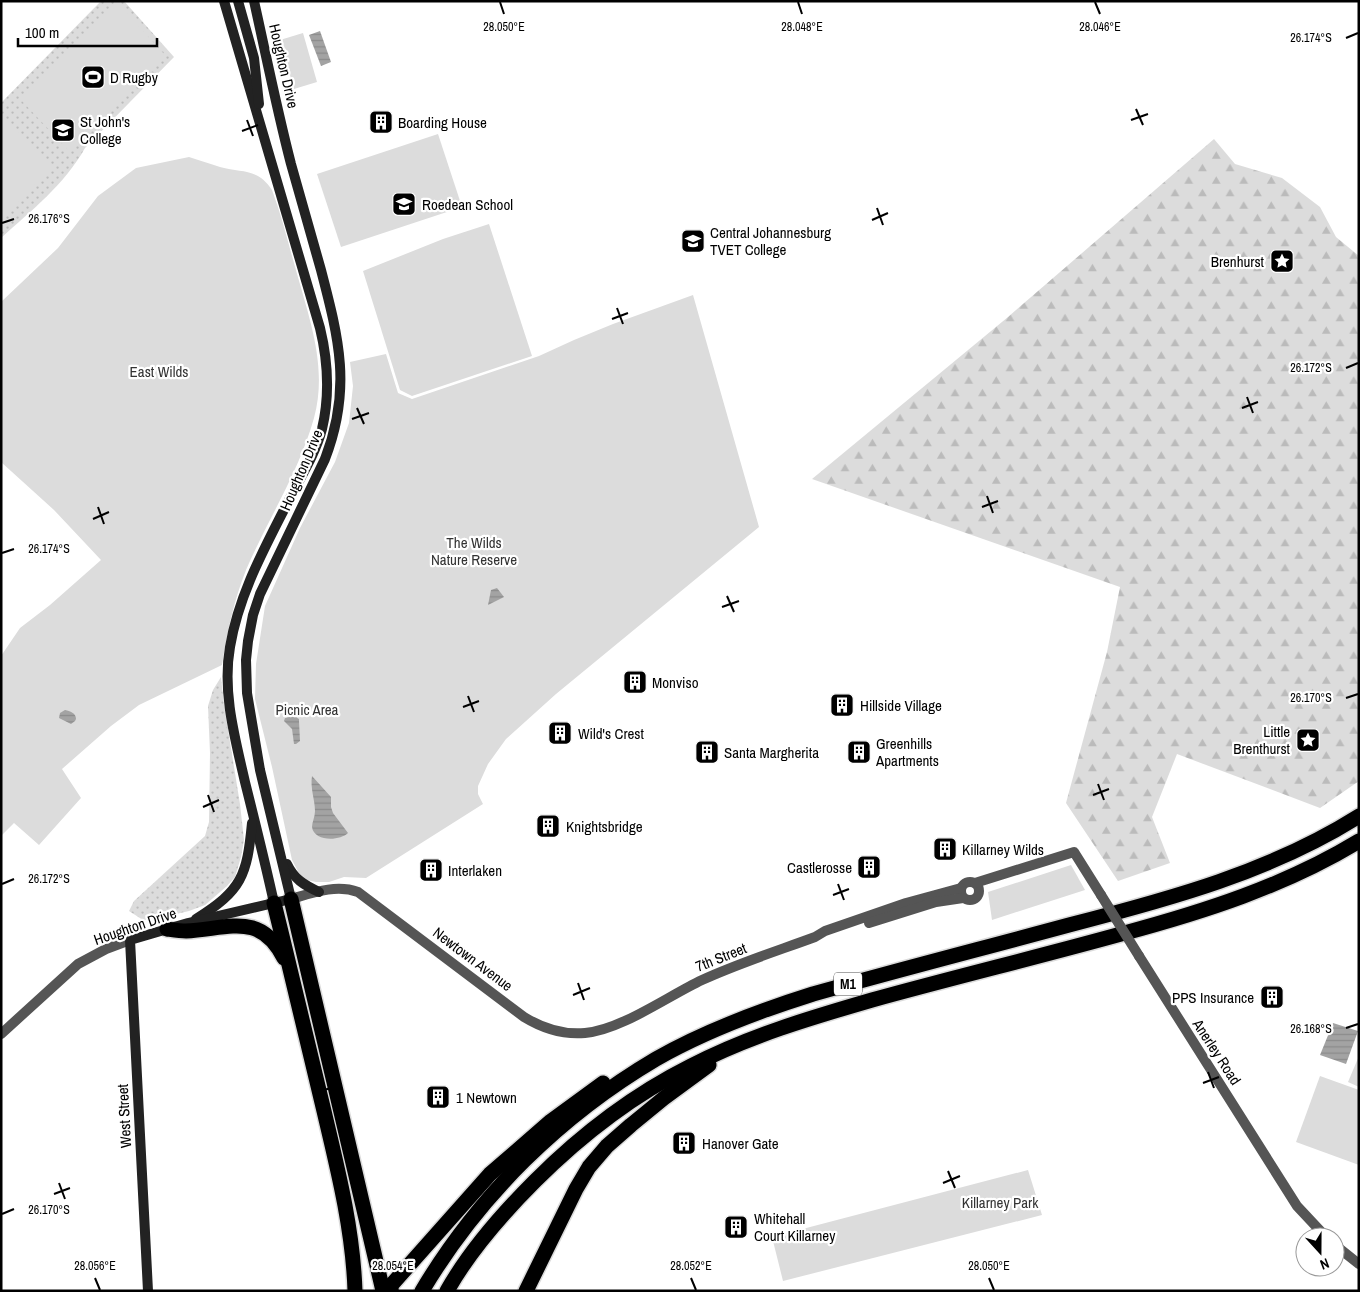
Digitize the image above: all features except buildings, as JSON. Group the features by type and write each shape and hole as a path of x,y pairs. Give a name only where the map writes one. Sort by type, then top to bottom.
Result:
{"highway":[{"name":"M1","path":"422,1291 464,1228 493,1193 528,1157 591,1104 657,1059 736,1021 813,994 1164,900 1222,882 1316,841 1359,816"},
{"name":"M1","path":"447,1291 489,1232 523,1193 560,1157 589,1132 637,1098 690,1066 801,1020 1138,930 1219,905 1283,880 1341,852 1359,840"},
{"path":"291,899 384,1291"},
{"path":"274,903 335,1157 348,1220 354,1264 355,1291"},
{"path":"167,929 185,931 239,925 255,928 265,933 273,941 283,955 290,971"},
{"path":"526,1291 576,1189 589,1167 607,1146 664,1098 737,1045"},
{"path":"384,1291 490,1174 544,1126 613,1076 644,1062 657,1059"}],"main road":[{"name":"Houghton Drive","path":"224,1 320,328 326,364 327,386 324,416 319,439 247,584 235,621 229,650 228,679 231,717 274,903"},
{"path":"238,1 254,58 260,127"},
{"name":"Houghton Drive","path":"130,940 188,923 291,899 251,727 246,684 247,650 253,615 263,586 328,450 337,414 341,369 335,326 291,162 255,1"},
{"path":"188,923 221,902 238,883 248,856 253,814"},
{"path":"279,847 293,876 304,885 318,892"},
{"name":"West Street","path":"130,940 148,1291"}],"street":[{"name":"Anerley Road","path":"977,887 995,882 998,877 1074,852 1297,1206 1317,1227"},
{"path":"966,882 977,887 979,894 974,900 966,900 962,893 966,882"},
{"name":"Newtown Avenue","path":"291,899 318,892 346,889 363,895 518,1013 544,1027 563,1032 585,1033 613,1026 641,1012"},
{"name":"7th Street","path":"641,1012 712,976 815,936 827,935 907,907 936,902 962,893"},
{"name":"Houghton Drive","path":"1,1034 78,964 106,949 130,940"},
{"path":"1345,1253 1359,1264"}],"green space":[{"path":"101,1 124,1 174,57 85,148 58,185 1,238 1,103"},
{"name":"D Rugby","path":"118,3 164,54 68,150 21,100"},
{"path":"303,33 317,82 294,89 280,40"},
{"path":"1,114 51,167 1,220"},
{"path":"438,134 462,207 341,247 317,174"},
{"path":"1214,139 1235,164 1282,178 1320,207 1336,237 1359,256 1359,781 1320,808 1177,754 1152,817 1170,863 1118,881 1066,803 1107,652 1120,587 812,479 1008,317"},
{"name":"East Wilds","path":"189,157 220,167 249,172 261,178 272,190 285,230 315,343 319,380 314,418 308,438 283,495 246,570 231,617 222,665 139,705 111,726 62,769 81,798 39,845 14,823 1,836 1,656 20,628 50,605 101,560 54,510 1,462 1,302 58,248 98,196 136,168"},
{"path":"489,224 532,356 412,396 400,390 363,271 443,239"},
{"name":"The Wilds Nature Reserve","path":"693,295 759,527 556,694 506,739 488,764 478,786 478,794 483,804 366,878 344,877 329,882 302,879 292,860 255,699 256,664 265,606 300,528 335,462 349,423 353,386 350,362 386,354 398,393 412,399 539,356 613,324"},
{"path":"221,677 244,840 235,877 205,905 189,911 143,920 129,911 134,901 205,836 209,822 210,753 208,706 213,690"},
{"path":"1071,865 1085,890 992,920 988,892"},
{"path":"1359,1056 1359,1087 1348,1082"},
{"path":"1320,1076 1359,1090 1359,1165 1296,1142"},
{"name":"Killarney Park","path":"1028,1170 1042,1215 783,1281 772,1237"}],"shaded area":[{"path":"320,31 331,62 321,66 309,35"},
{"path":"497,588 504,597 488,605 491,590"},
{"path":"65,710 76,717 75,721 71,724 59,718 60,713"},
{"path":"294,716 299,719 300,741 296,744 294,744 292,729 284,721 285,718"},
{"path":"312,776 331,797 333,813 348,833 344,836 328,839 322,838 314,832 312,827 315,811"},
{"path":"1333,1023 1358,1031 1346,1064 1320,1055"}],"place":[{"name":"D Rugby","path":"93,77"},
{"name":"Boarding House","path":"381,122"},
{"name":"St John's College","path":"63,130"},
{"name":"Roedean School","path":"404,204"},
{"name":"Central Johannesburg TVET College","path":"693,241"},
{"name":"Brenhurst","path":"1282,261"},
{"name":"Monviso","path":"635,682"},
{"name":"Hillside Village","path":"842,705"},
{"name":"Wild's Crest","path":"560,733"},
{"name":"Little Brenthurst","path":"1308,740"},
{"name":"Santa Margherita","path":"707,752"},
{"name":"Greenhills Apartments","path":"859,752"},
{"name":"Knightsbridge","path":"548,826"},
{"name":"Killarney Wilds","path":"945,849"},
{"name":"Castlerosse","path":"869,867"},
{"name":"Interlaken","path":"431,870"},
{"name":"PPS Insurance","path":"1272,997"},
{"name":"1 Newtown","path":"438,1097"},
{"name":"Hanover Gate","path":"684,1143"},
{"name":"Whitehall Court Killarney","path":"736,1227"}],"park label":[{"name":"Picnic Area","path":"307,709"}]}
